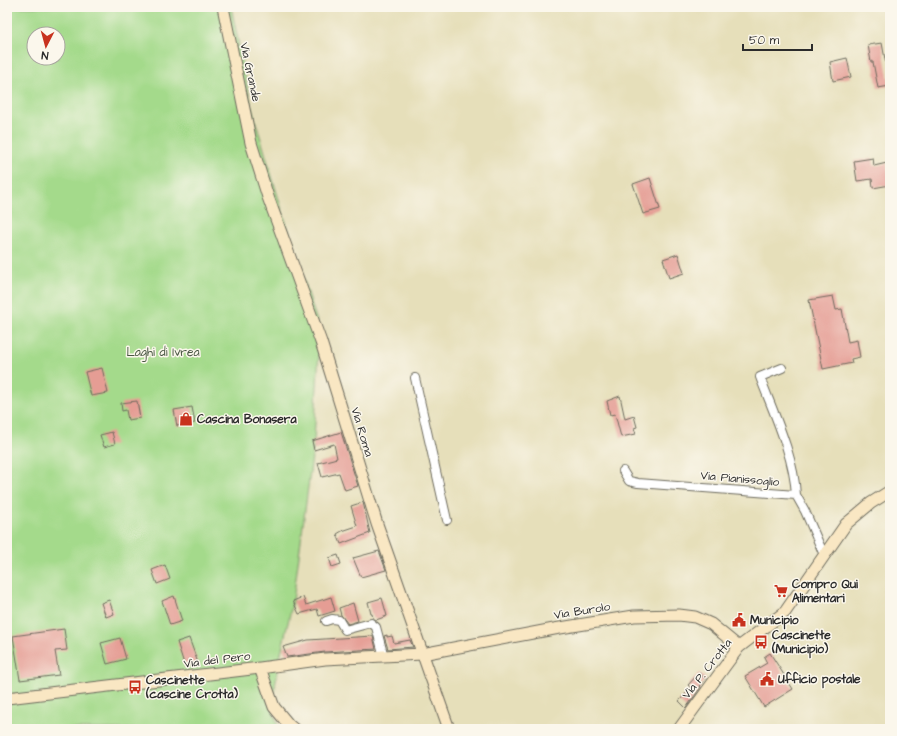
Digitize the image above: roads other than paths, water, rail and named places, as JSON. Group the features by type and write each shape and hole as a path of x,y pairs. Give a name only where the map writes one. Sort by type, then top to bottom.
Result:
{"street":[{"name":"Via Grande","path":"223,7 251,143"},
{"name":"Via Roma","path":"251,143 268,197 321,342 377,524 449,729"},
{"path":"782,368 760,377 790,463 796,495"},
{"path":"415,378 447,520"},
{"name":"Via Pianissoglio","path":"623,471 629,481 638,483 796,495 805,511 824,554"},
{"name":"Via P. Crotta","path":"679,729 739,647 785,612 846,524 871,502 890,491"},
{"name":"Via Burolo","path":"422,654 603,620 634,616 695,617 711,624 739,647"},
{"path":"326,620 339,620 345,630 371,623 376,627 384,657"},
{"name":"Via del Pero","path":"7,698 326,659 422,654"},
{"path":"260,668 274,707 288,725 294,729"}],"place":[{"name":"Cascina Bonasera","path":"186,419"},
{"name":"Compro Qui Alimentari","path":"781,591"},
{"name":"Municipio","path":"739,620"},
{"name":"Cascinette (Municipio)","path":"761,642"},
{"name":"Ufficio postale","path":"767,679"},
{"name":"Cascinette (cascine Crotta)","path":"135,687"}],"park label":[{"name":"Laghi di Ivrea","path":"163,352"}]}
